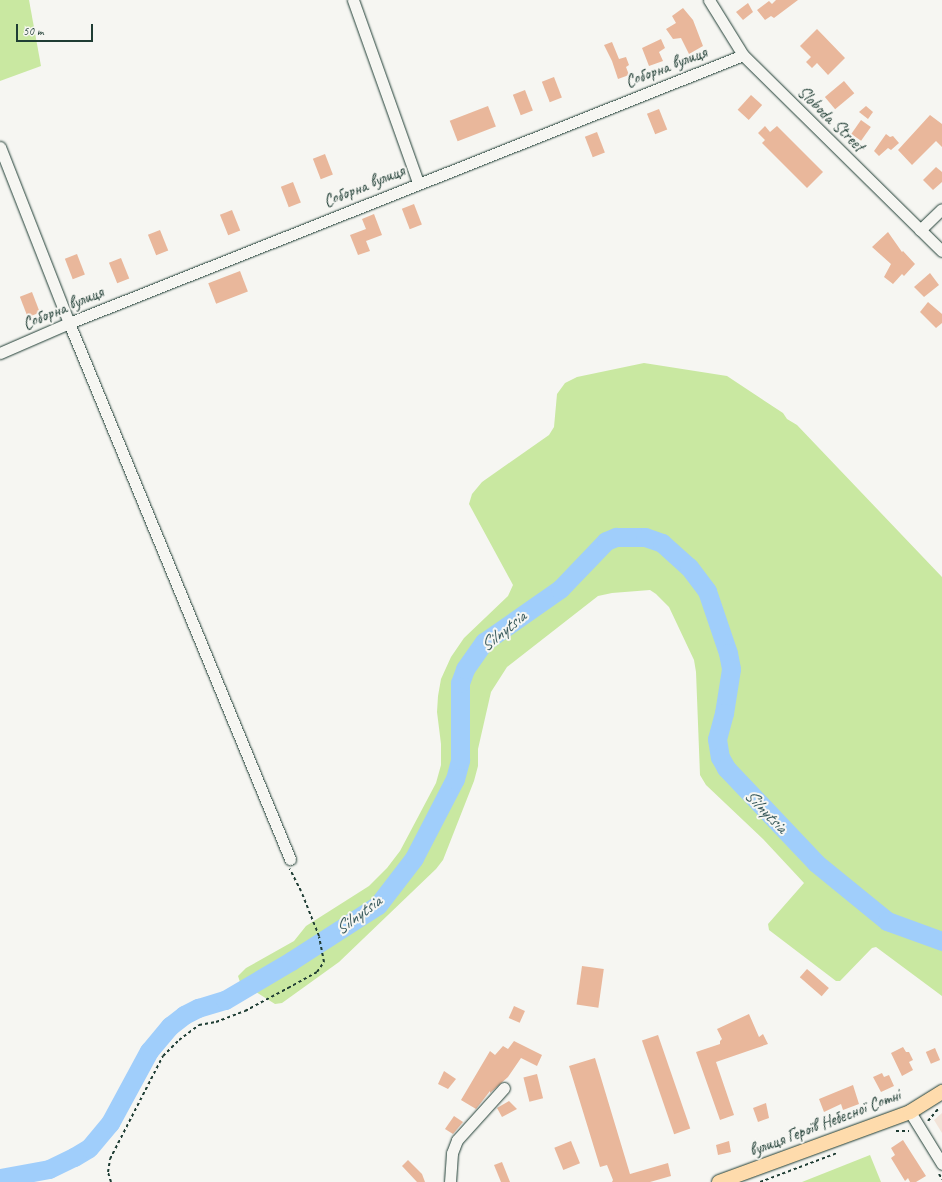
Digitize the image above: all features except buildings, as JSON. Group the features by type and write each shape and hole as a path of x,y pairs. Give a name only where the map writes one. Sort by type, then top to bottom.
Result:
{"main road":[{"name":"вулиця Героїв Небесної Сотні","path":"719,1182 910,1112 942,1092"}],"street":[{"path":"353,0 418,183"},
{"name":"Sloboda Street","path":"709,0 742,55 942,251"},
{"name":"Соборна вулиця","path":"0,353 69,323 742,55"},
{"path":"0,147 69,323 290,859"},
{"path":"920,230 942,209"},
{"path":"450,1182 452,1153 457,1140 504,1088"},
{"path":"910,1112 940,1168"}],"path":[{"path":"111,1182 108,1172 110,1159 163,1056 179,1040 199,1025 216,1022 245,1011 317,972 324,962 318,936 301,891 289,867 290,859"},
{"path":"896,1131 909,1131 915,1136"},
{"path":"760,1182 838,1152"},
{"path":"940,1168 942,1179"}],"shaded area":[{"path":"942,1113 942,1133 934,1120"}],"green space":[{"path":"0,0 29,0 41,66 0,81"},
{"path":"644,363 727,376 783,413 787,419 797,425 942,577 942,996 876,947 872,948 840,981 836,981 769,930 768,924 804,883 763,839 706,785 700,775 696,672 694,660 669,607 650,590 612,593 598,596 507,667 491,692 478,749 478,766 474,781 443,860 436,869 339,962 282,1003 275,1004 240,982 238,976 246,968 294,941 306,926 369,886 387,868 400,851 436,783 441,765 441,744 437,712 441,679 451,657 464,638 508,596 513,585 469,504 472,494 482,482 549,435 554,427 557,394 565,383 577,377"},
{"path":"870,1155 881,1182 802,1182"}],"waterway":[{"name":"Silnytsia","path":"0,1178 49,1169 89,1148 110,1123 149,1051 170,1026 184,1015 198,1008 225,1000 291,961 378,905 414,858 455,779 460,760 460,683 465,669 484,642 560,589 606,541 616,537 645,537 662,543 689,567 707,591 728,653 731,669 724,713 717,739 720,757 726,768 816,863 887,921 942,941"}]}
